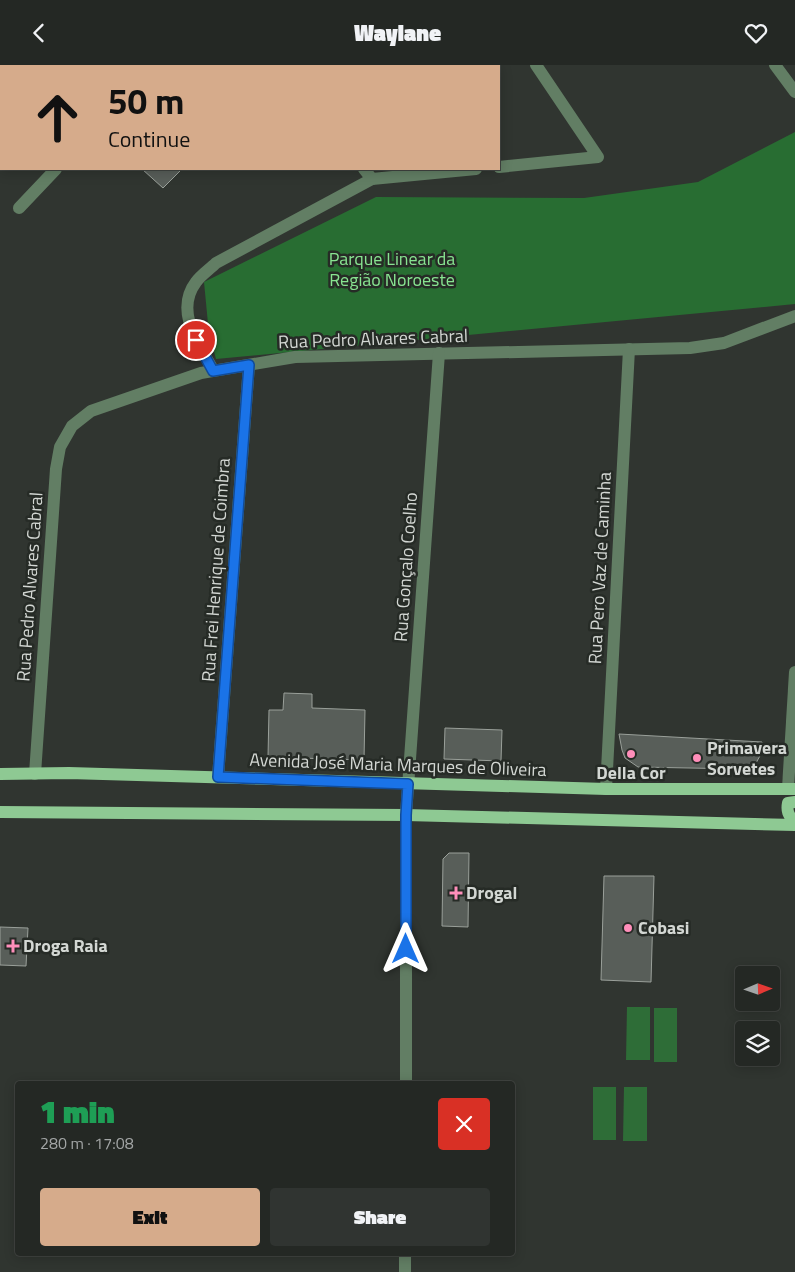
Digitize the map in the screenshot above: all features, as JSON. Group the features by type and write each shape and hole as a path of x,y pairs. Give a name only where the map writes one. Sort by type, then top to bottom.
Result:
{"main road":[{"name":"Avenida José Maria Marques de Oliveira","path":"0,774 69,773 606,789 792,788"},
{"path":"795,802 788,803 787,809 795,825"},
{"path":"0,812 406,815 795,825"}],"street":[{"path":"500,167 598,157 536,65"},
{"path":"775,65 795,92"},
{"path":"19,208 55,170"},
{"path":"213,371 188,322 188,302 196,282 216,263 368,174 454,170"},
{"name":"Rua Pedro Alvares Cabral","path":"35,774 56,469 60,447 72,427 91,411 201,373 295,357 690,348 724,343 795,316"},
{"name":"Rua Pero Vaz de Caminha","path":"606,789 629,349"},
{"name":"Rua Gonçalo Coelho","path":"406,1081 406,815 439,353"},
{"name":"Rua Frei Henrique de Coimbra","path":"218,777 249,365"},
{"path":"792,788 795,672"},
{"path":"405,1256 405,1272"}],"green space":[{"name":"Parque Linear da Região Noroeste","path":"795,132 795,304 216,359 209,334 204,282 376,197 584,198 698,182"},
{"path":"627,1007 650,1007 650,1060 626,1060"},
{"path":"654,1008 677,1008 677,1062 654,1062"},
{"path":"593,1087 616,1087 616,1140 593,1140"},
{"path":"624,1087 647,1087 647,1141 623,1141"}],"building":[{"path":"143,170 181,170 163,188"},
{"path":"284,693 312,694 312,708 365,710 364,760 268,757 269,710 283,710"},
{"path":"445,728 502,730 501,761 444,759"},
{"path":"619,734 762,742 761,754 752,766 741,769 638,767 625,758"},
{"name":"Drogal","path":"449,853 469,853 468,927 442,926 443,859"},
{"name":"Cobasi","path":"604,876 654,876 651,982 601,980"},
{"name":"Droga Raia","path":"0,927 28,928 26,966 0,965"}],"place":[{"name":"Della Cor","path":"631,754"},
{"name":"Primavera Sorvetes","path":"697,758"},
{"name":"Drogal","path":"456,893"},
{"name":"Cobasi","path":"628,928"},
{"name":"Droga Raia","path":"13,946"}],"route":[{"path":"196,340 213,371 249,365 218,777 408,784 406,815 406,949"}]}
